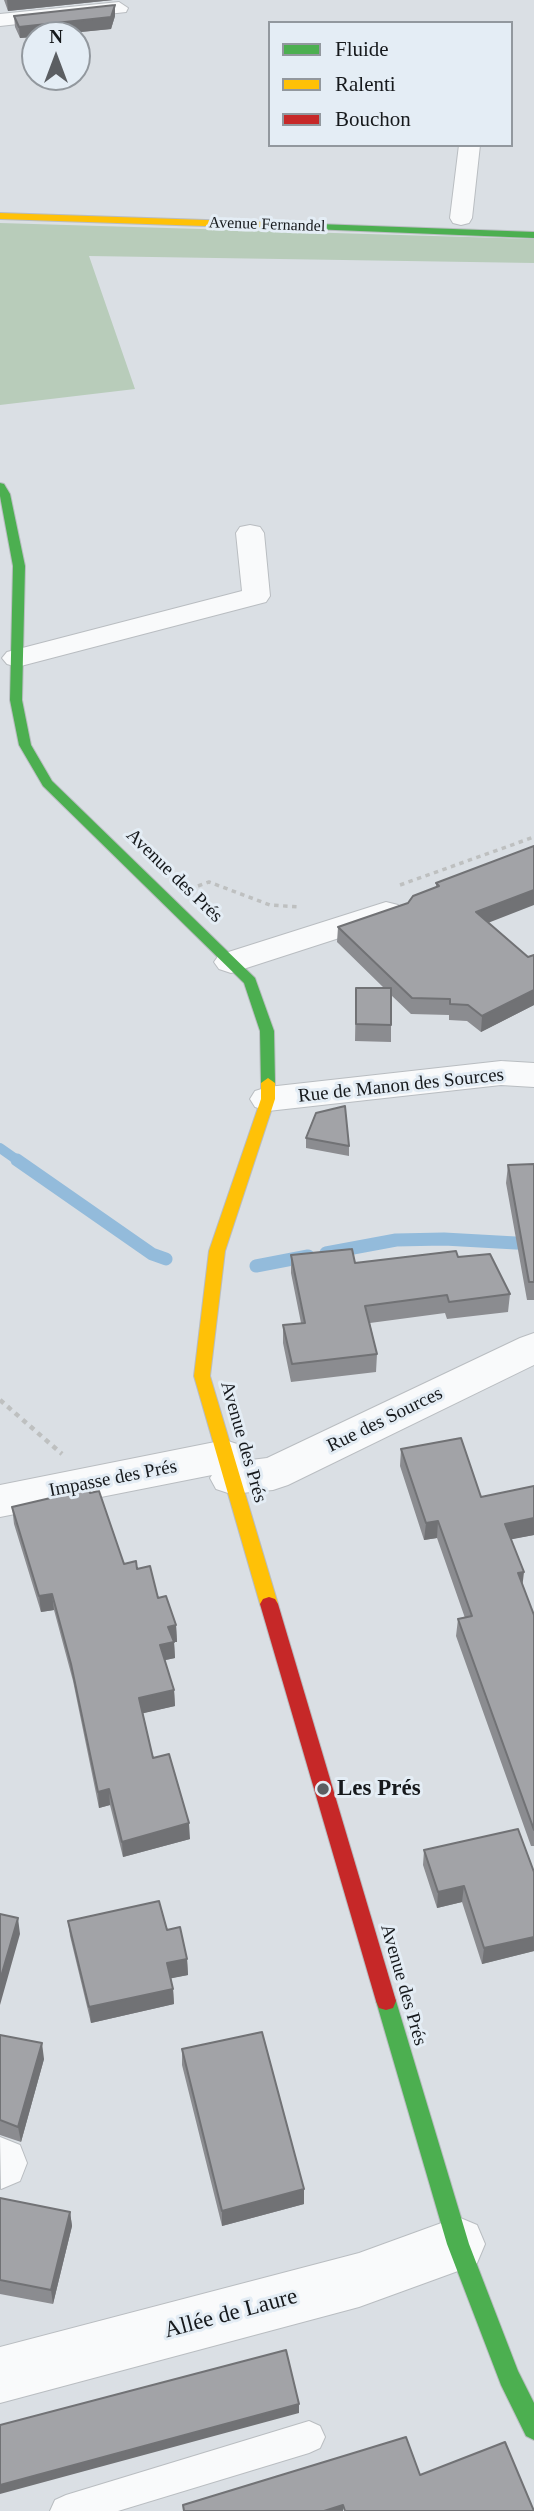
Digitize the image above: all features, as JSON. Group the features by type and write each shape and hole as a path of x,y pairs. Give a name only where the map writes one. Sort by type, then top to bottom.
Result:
{"street":[{"path":"0,20 119,8"},
{"path":"461,218 470,147"},
{"name":"Avenue Fernandel","path":"0,202 534,220"},
{"name":"Avenue Fernandel","path":"0,216 534,235"},
{"name":"Avenue des Prés","path":"2,497 19,566 9,611 17,658 16,700 25,745 47,783 250,981 267,1031 268,1099 217,1251 202,1376 458,2244 509,2377 534,2428"},
{"path":"17,658 256,596 250,533"},
{"path":"231,962 394,898"},
{"name":"Rue de Manon des Sources","path":"268,1099 501,1073 534,1075"},
{"name":"Rue des Sources","path":"228,1467 273,1474 534,1348"},
{"name":"Impasse des Prés","path":"0,1501 94,1482 228,1467"},
{"name":"Allée de Laure","path":"0,2375 359,2280 458,2244"}],"lane":[{"path":"66,2511 309,2437"}],"path":[{"path":"394,898 534,837"},
{"path":"165,896 209,882 270,905 305,908"},
{"path":"0,1400 94,1482"}],"green space":[{"path":"0,223 534,239 534,263 89,256 135,389 0,405"}],"building":[{"path":"115,5 111,17 74,21 21,21 19,27 14,16"},
{"path":"534,846 534,890 476,912 528,957 534,955 534,990 482,1016 468,1005 450,1004 450,999 412,998 338,927 408,903 413,896 439,886 436,883"},
{"path":"356,988 391,988 391,1025 356,1024"},
{"path":"345,1106 349,1146 306,1138 316,1113"},
{"path":"534,1164 534,1282 529,1282 508,1165"},
{"path":"352,1249 355,1263 456,1251 458,1257 490,1254 510,1294 449,1302 447,1295 365,1306 377,1354 292,1364 283,1325 305,1323 291,1255"},
{"path":"461,1438 481,1497 534,1486 534,1518 505,1524 524,1572 518,1573 534,1615 534,1830 458,1619 472,1616 438,1521 426,1523 401,1449"},
{"path":"89,1489 90,1493 99,1491 124,1564 136,1561 137,1569 150,1566 158,1598 166,1596 176,1625 168,1627 174,1642 160,1645 174,1690 139,1698 153,1758 169,1754 189,1823 122,1842 109,1789 98,1792 71,1664 52,1594 39,1596 12,1507"},
{"path":"518,1829 534,1872 534,1937 484,1948 464,1886 438,1892 424,1850"},
{"path":"159,1901 167,1930 180,1927 187,1959 167,1963 173,1989 89,2007 68,1921"},
{"path":"0,1914 18,1918 0,1980"},
{"path":"262,2032 304,2189 222,2211 182,2049"},
{"path":"0,2035 42,2043 18,2127 0,2120"},
{"path":"0,2198 70,2212 51,2290 0,2280"},
{"path":"286,2350 299,2404 0,2485 0,2425"},
{"path":"406,2437 420,2475 505,2442 534,2511 345,2511 343,2505 324,2511 184,2511 183,2505"}],"waterway":[{"path":"0,1148 20,1162"},
{"path":"17,1160 152,1254 166,1259"},
{"path":"326,1253 396,1240 444,1239 534,1244"},
{"path":"256,1266 308,1256"}],"traffic: fast":[{"path":"264,225 534,235"},
{"path":"0,486 5,494 19,566 16,700 25,745 47,783 250,981 267,1031 268,1083"},
{"path":"386,2001 458,2244 509,2377 534,2428"}],"traffic: slow":[{"path":"0,216 264,225"},
{"path":"268,1083 268,1099 217,1251 202,1376 269,1604"}],"traffic: jam":[{"path":"269,1604 386,2001"}],"place":[{"name":"Les Prés","path":"323,1789"}]}
